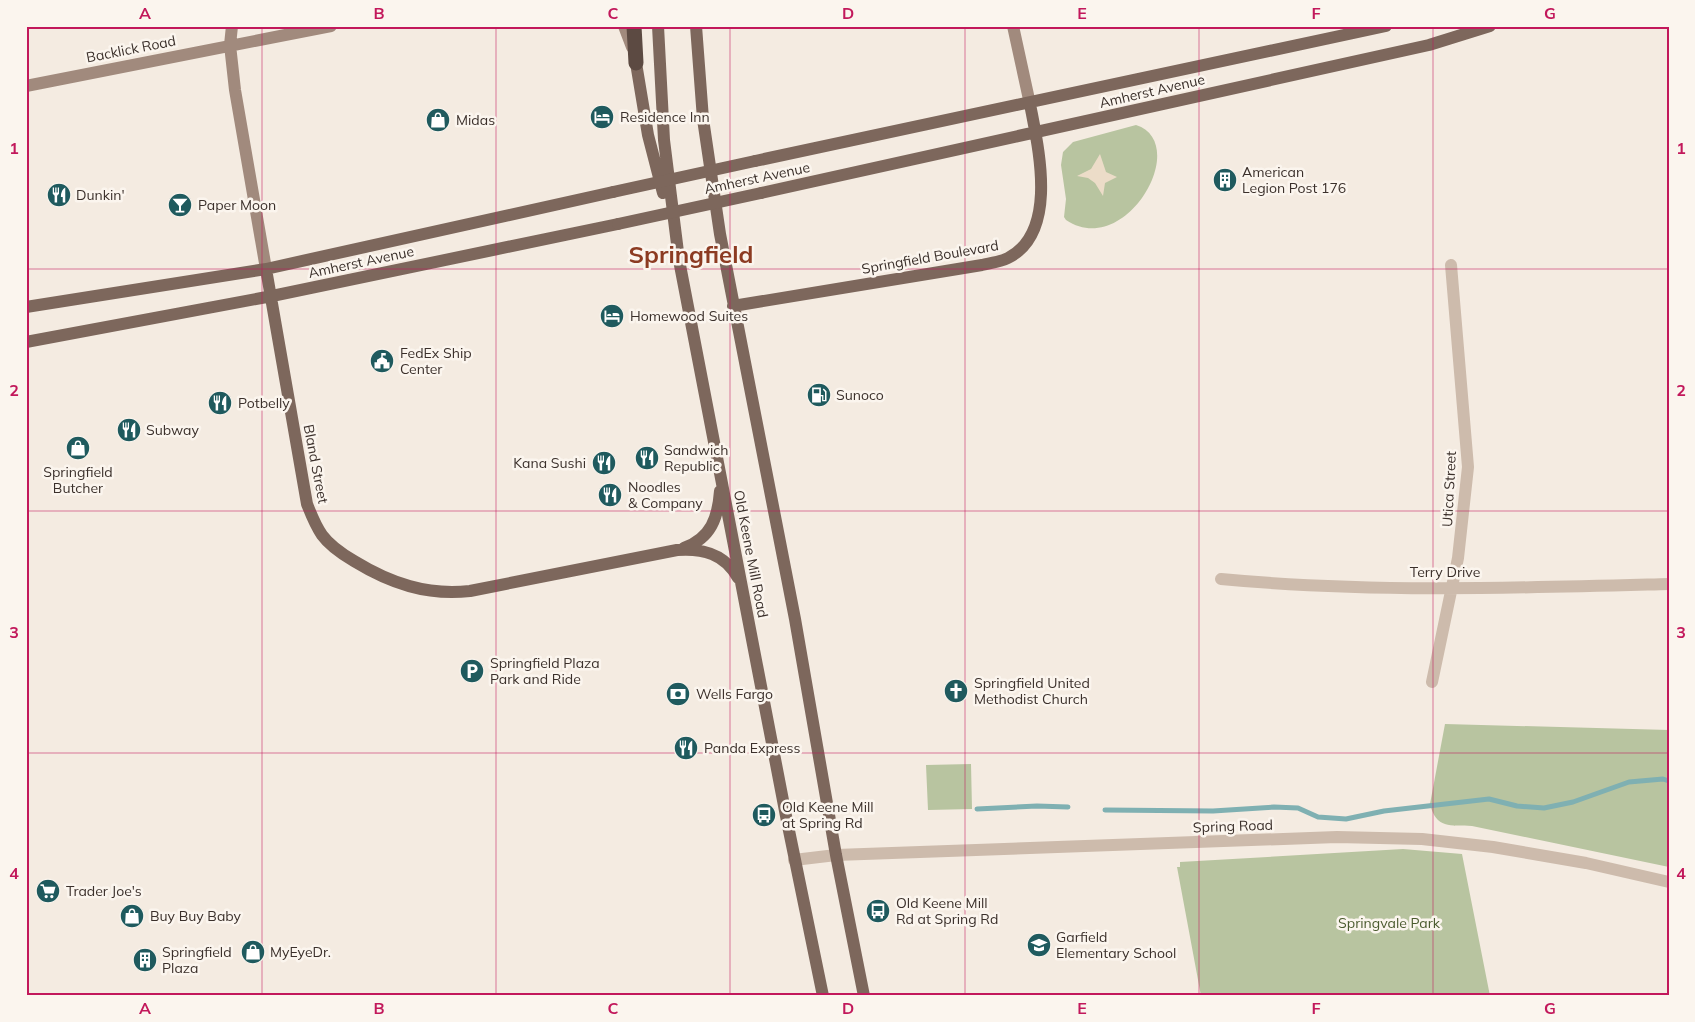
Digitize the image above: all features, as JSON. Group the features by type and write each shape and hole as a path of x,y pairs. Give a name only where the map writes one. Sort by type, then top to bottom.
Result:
{"highway":[{"path":"634,26 636,63"}],"main road":[{"name":"Bland Street","path":"232,26 230,45 235,90 307,504 322,536 341,553 373,572 402,585 421,590 457,592 677,550"},
{"name":"Backlick Road","path":"26,86 331,26"},
{"path":"624,26 636,63 648,135 679,260"},
{"name":"Old Keene Mill Road","path":"658,26 664,140 679,260 794,860 823,996"},
{"path":"696,26 709,161 733,306 795,619 836,855 864,996"},
{"name":"Springfield Boulevard","path":"733,306 973,267 1007,258 1024,244 1038,218 1041,174 1030,104 1013,26"},
{"name":"Amherst Avenue","path":"26,307 266,269 613,192 1030,104 1386,26"},
{"name":"Amherst Avenue","path":"26,342 272,296 618,224 1429,45 1490,26"},
{"path":"677,550 702,538 712,528 718,511 722,479"},
{"path":"677,550 700,550 719,557 730,566 742,584"}],"street":[{"name":"Utica Street","path":"1432,682 1458,558 1468,467 1451,265"},
{"name":"Terry Drive","path":"1221,579 1272,584 1452,588 1669,584"},
{"name":"Spring Road","path":"794,860 836,855 1337,837 1422,839 1493,847 1586,863 1669,882"}],"green space":[{"path":"1136,125 1152,136 1157,153 1154,174 1144,194 1129,212 1110,225 1089,228 1066,220 1064,217 1066,199 1061,165 1063,152 1073,142"},
{"path":"1445,724 1669,730 1669,867 1472,826 1451,825 1440,822 1436,818 1430,804"},
{"path":"971,764 972,809 928,810 926,765"},
{"name":"Springvale Park","path":"1403,849 1462,854 1490,996 1201,996 1177,867 1180,867 1180,862"}],"shaded area":[{"path":"1100,154 1106,172 1117,177 1105,183 1103,196 1095,183 1088,178 1077,176 1091,169"}],"waterway":[{"path":"1105,810 1213,811 1274,807 1298,808 1318,817 1346,819 1384,811 1489,799 1517,806 1544,808 1573,802 1629,782 1663,779 1669,781"},
{"path":"977,809 1037,806 1068,807"}],"place":[{"name":"Residence Inn","path":"602,117"},
{"name":"Midas","path":"438,120"},
{"name":"American Legion Post 176","path":"1225,180"},
{"name":"Dunkin'","path":"59,195"},
{"name":"Paper Moon","path":"180,205"},
{"name":"Homewood Suites","path":"612,316"},
{"name":"FedEx Ship Center","path":"382,361"},
{"name":"Sunoco","path":"819,395"},
{"name":"Potbelly","path":"220,403"},
{"name":"Subway","path":"129,430"},
{"name":"Springfield Butcher","path":"78,448"},
{"name":"Sandwich Republic","path":"647,458"},
{"name":"Kana Sushi","path":"604,463"},
{"name":"Noodles & Company","path":"610,495"},
{"name":"Springfield Plaza Park and Ride","path":"472,671"},
{"name":"Springfield United Methodist Church","path":"956,691"},
{"name":"Wells Fargo","path":"678,694"},
{"name":"Panda Express","path":"686,748"},
{"name":"Old Keene Mill at Spring Rd","path":"764,815"},
{"name":"Trader Joe's","path":"48,891"},
{"name":"Old Keene Mill Rd at Spring Rd","path":"878,911"},
{"name":"Buy Buy Baby","path":"132,916"},
{"name":"Garfield Elementary School","path":"1039,945"},
{"name":"MyEyeDr.","path":"253,952"},
{"name":"Springfield Plaza","path":"145,960"}],"district":[{"name":"Springfield","path":"691,255"}]}
